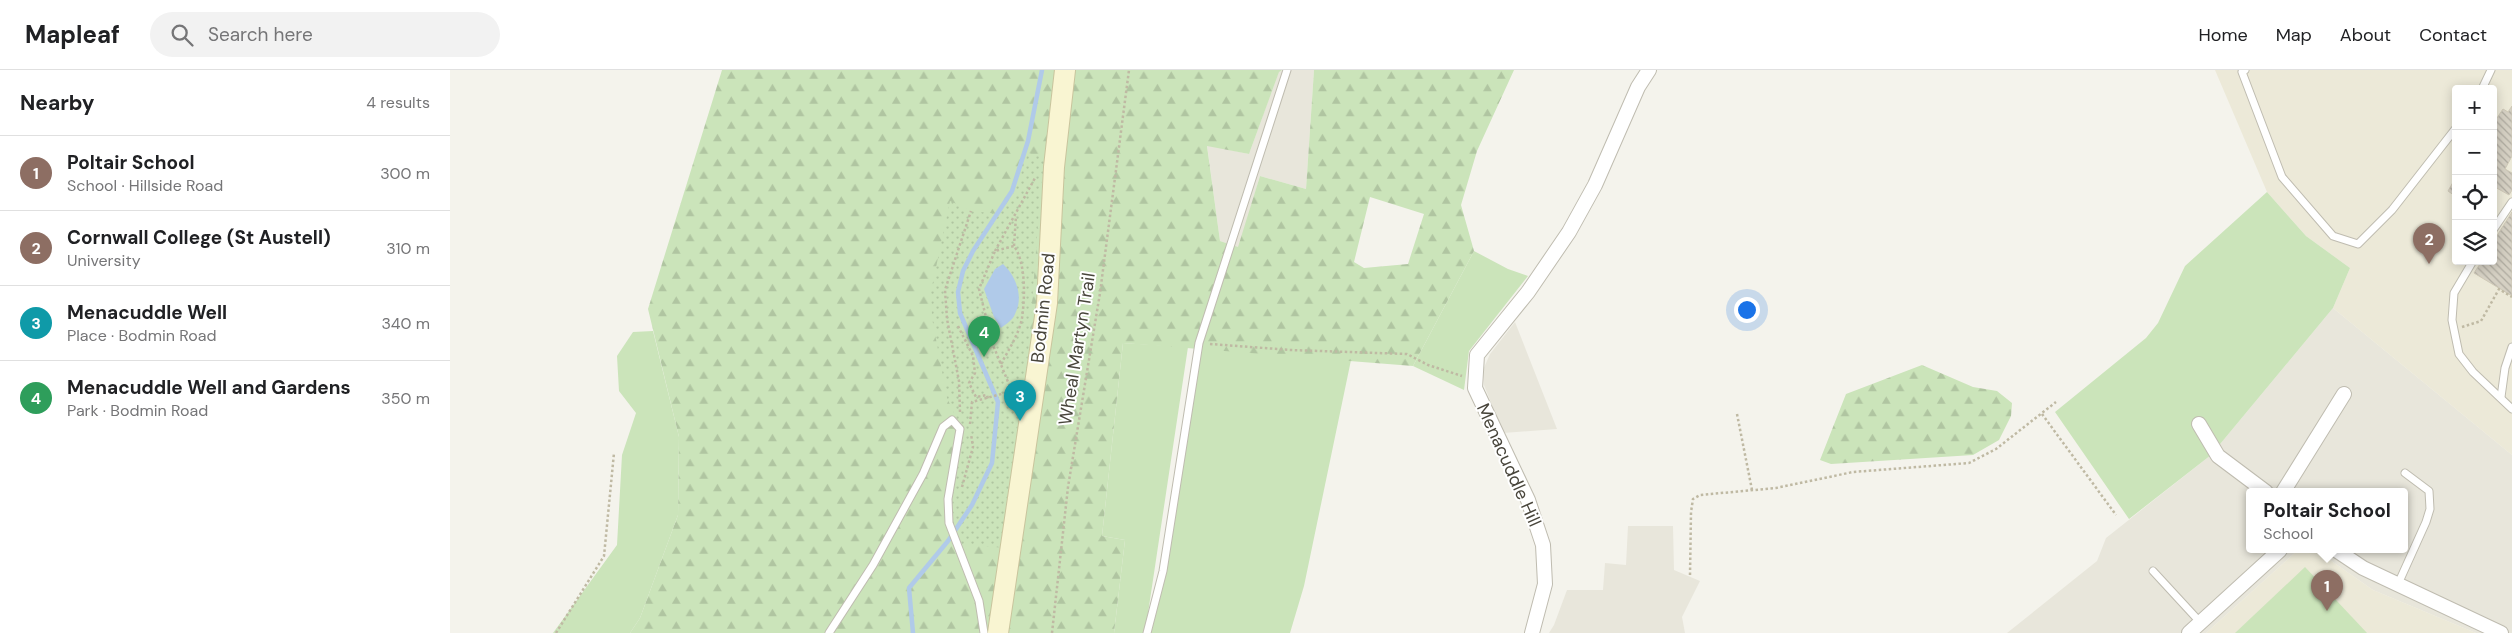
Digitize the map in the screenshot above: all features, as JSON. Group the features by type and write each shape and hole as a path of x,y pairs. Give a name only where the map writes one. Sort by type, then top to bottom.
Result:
{"main road":[{"name":"Bodmin Road","path":"998,633 1047,303 1054,167 1065,70"}],"street":[{"name":"Menacuddle Hill","path":"1532,633 1545,584 1543,545 1528,500 1475,388 1477,355 1528,292 1569,232 1595,185 1638,87 1649,70"},
{"path":"2285,488 2344,394"},
{"path":"2199,424 2218,456 2261,488"},
{"path":"2189,633 2277,553"},
{"path":"2340,553 2363,568 2501,633"}],"lane":[{"path":"1147,633 1163,570 1198,344 1287,70"},
{"path":"2245,70 2242,72 2282,176 2334,236 2358,244 2392,210 2454,130"},
{"path":"2484,85 2491,70"},
{"path":"2497,224 2512,202"},
{"path":"2471,265 2454,294 2452,320 2459,354 2473,372 2501,397 2512,410"},
{"path":"2501,397 2505,368 2512,347"},
{"path":"829,633 874,565 922,474 944,427 952,420 960,429 948,499 949,523 979,601 984,633"},
{"path":"2398,584 2430,509 2429,491 2405,473"},
{"path":"2153,571 2200,622"}],"path":[{"name":"Wheal Martyn Trail","path":"1052,633 1068,487 1100,293 1129,70"},
{"path":"961,489 974,447 970,428 972,402 993,398 1012,391 993,345 979,289 995,251 1035,178"},
{"path":"960,429 959,381 947,319 945,290 971,211"},
{"path":"1001,364 1014,340 1022,318 1023,270 1020,256 1014,246 1016,215"},
{"path":"995,251 1014,246"},
{"path":"2454,328 2481,321 2499,289 2512,297"},
{"path":"958,326 973,356 976,373 969,382 976,397 987,395 988,399"},
{"path":"1198,344 1407,354 1428,365 1458,375 1476,378"},
{"path":"1690,575 1691,512 1693,499 1700,495 1776,488 1853,472 1969,463 1996,449 2056,402"},
{"path":"1737,414 1752,490"},
{"path":"2042,414 2116,515"},
{"path":"556,633 604,556 614,453"}],"shaded area":[{"path":"1314,70 1306,189 1260,176 1239,248 1220,241 1207,145 1249,154 1279,71"},
{"path":"2215,70 2512,70 2512,455 2333,308 2350,268 2306,236 2267,192"},
{"path":"2333,308 2512,455 2512,633 2476,633 2373,590 2320,553 2408,553 2408,488 2246,488 2246,553 2295,553 2206,633 2007,633 2097,561 2106,538 2211,455"},
{"path":"1515,322 1557,429 1503,433 1484,385 1483,370 1490,354"},
{"path":"1628,526 1673,526 1674,570 1700,581 1682,617 1685,633 1549,633 1554,625 1567,590 1603,590 1605,563 1626,565"},
{"path":"2295,553 2320,553 2373,590 2476,633 2206,633"}],"green space":[{"path":"722,70 1282,70 1279,72 1249,154 1207,146 1220,241 1238,247 1260,176 1306,189 1314,70 1514,70 1477,151 1461,205 1474,251 1413,366 1123,343 1102,536 1125,540 1114,633 630,633 640,618 678,515 679,437 648,309","holes":["1370,197 1424,214 1408,264 1364,268 1354,262"]},
{"path":"1028,153 1046,158 1041,185 1027,369 1005,548 961,544 951,520 951,499 962,430 947,398 932,318 931,291 950,201 971,211 999,214 1015,191"},
{"path":"2267,192 2306,236 2350,268 2333,308 2211,455 2129,519 2055,412 2146,338 2158,323 2185,266"},
{"path":"1474,251 1508,269 1528,276 1469,351 1464,390 1413,366"},
{"path":"653,331 679,437 678,515 640,618 630,633 553,633 617,545 622,455 636,413 619,391 617,356 633,332"},
{"path":"1123,343 1188,347 1145,633 1114,633 1125,540 1102,536"},
{"path":"1202,348 1351,360 1304,586 1290,633 1151,633 1166,575"},
{"path":"1922,365 1973,387 1997,391 2012,403 2011,416 1999,440 1973,455 1831,464 1820,460 1846,394"},
{"path":"2305,567 2367,633 2235,633"}],"water":[{"path":"1003,264 1012,274 1019,294 1019,301 1014,316 1001,328 994,317 984,289 995,269"}],"building":[{"path":"2512,106 2512,156 2505,169 2512,173 2512,190 2509,195 2497,188 2497,118 2503,109 2508,112"},
{"path":"2452,184 2452,194 2448,191"},
{"path":"2512,212 2512,296 2474,273 2479,265 2497,265 2497,236"}],"waterway":[{"path":"913,633 909,588 948,541 972,505 992,463 998,402 960,313 958,292 963,271 973,251 1012,191 1028,141 1042,70"}],"place":[{"name":"Cornwall College (St Austell)","path":"2429,264"},
{"name":"Menacuddle Well and Gardens","path":"984,357"},
{"name":"Menacuddle Well","path":"1020,421"},
{"name":"Poltair School","path":"2327,611"}]}
